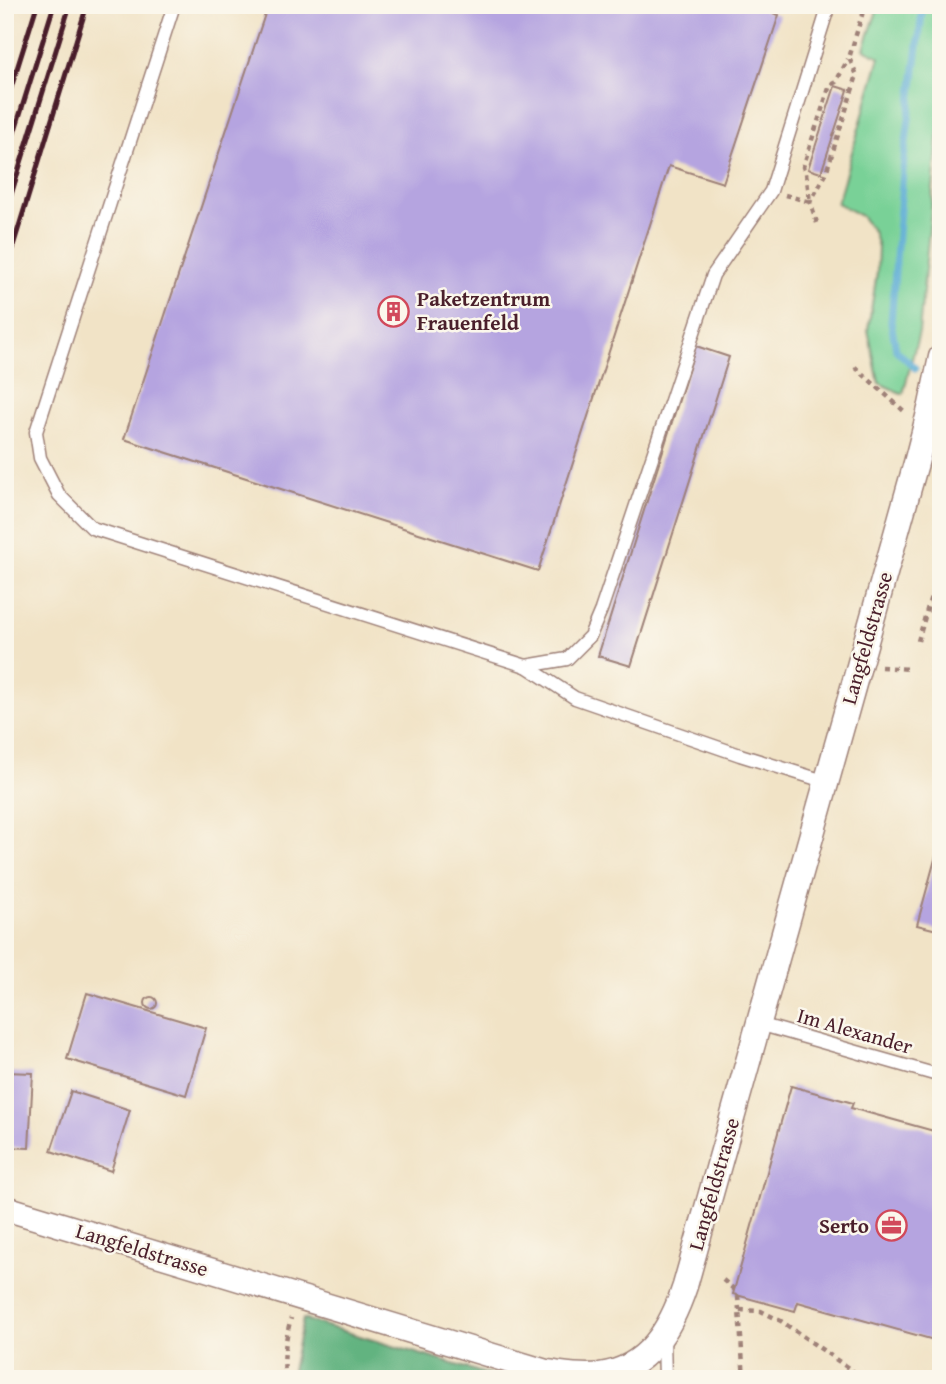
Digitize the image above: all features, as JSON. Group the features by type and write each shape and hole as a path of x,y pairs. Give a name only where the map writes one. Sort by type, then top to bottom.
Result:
{"street":[{"name":"Langfeldstrasse","path":"5,1208 546,1372 577,1376 619,1376 650,1352 678,1306 685,1286 916,463 941,357"}],"lane":[{"path":"174,5 36,432 40,458 59,495 92,528 526,666 575,698 827,782"},
{"path":"526,666 567,659 590,636 713,275 771,191 829,5"},
{"name":"Im Alexander","path":"759,1024 941,1076"},
{"path":"663,1334 665,1379"}],"path":[{"path":"817,223 803,167 830,85 835,82 849,58 865,5"},
{"path":"810,202 825,176 856,75 849,58"},
{"path":"771,191 810,202"},
{"path":"855,367 911,417"},
{"path":"918,641 930,596 941,598"},
{"path":"723,1280 736,1293 744,1379"},
{"path":"286,1379 284,1370 288,1328 297,1297"},
{"path":"739,1310 761,1311 781,1321 864,1379"}],"green space":[{"path":"879,5 941,5 941,107 919,332 903,394 879,383 868,330 877,273 878,247 873,231 861,216 837,203 880,57 864,49"},
{"path":"303,1319 504,1379 295,1379 292,1370"}],"building":[{"name":"Paketzentrum Frauenfeld","path":"268,5 747,5 779,15 723,183 669,166 538,571 124,439"},
{"path":"835,86 848,90 821,173 808,169"},
{"path":"696,346 729,357 631,666 598,656"},
{"path":"941,841 941,931 917,925"},
{"path":"87,993 206,1028 186,1095 67,1059"},
{"path":"151,997 157,1003 151,1009 145,1003"},
{"path":"5,1072 33,1073 29,1148 5,1147"},
{"path":"791,1086 853,1103 851,1108 941,1133 941,1342 798,1302 795,1311 733,1294"},
{"path":"71,1091 130,1110 111,1171 51,1151"}],"waterway":[{"path":"915,368 896,350 891,322 904,159 923,5"}],"railway":[{"path":"5,107 37,5"},
{"path":"5,162 54,5"},
{"path":"5,214 70,5"},
{"path":"5,272 87,5"}],"place":[{"name":"Paketzentrum Frauenfeld","path":"394,311"},
{"name":"Serto","path":"892,1226"}]}
